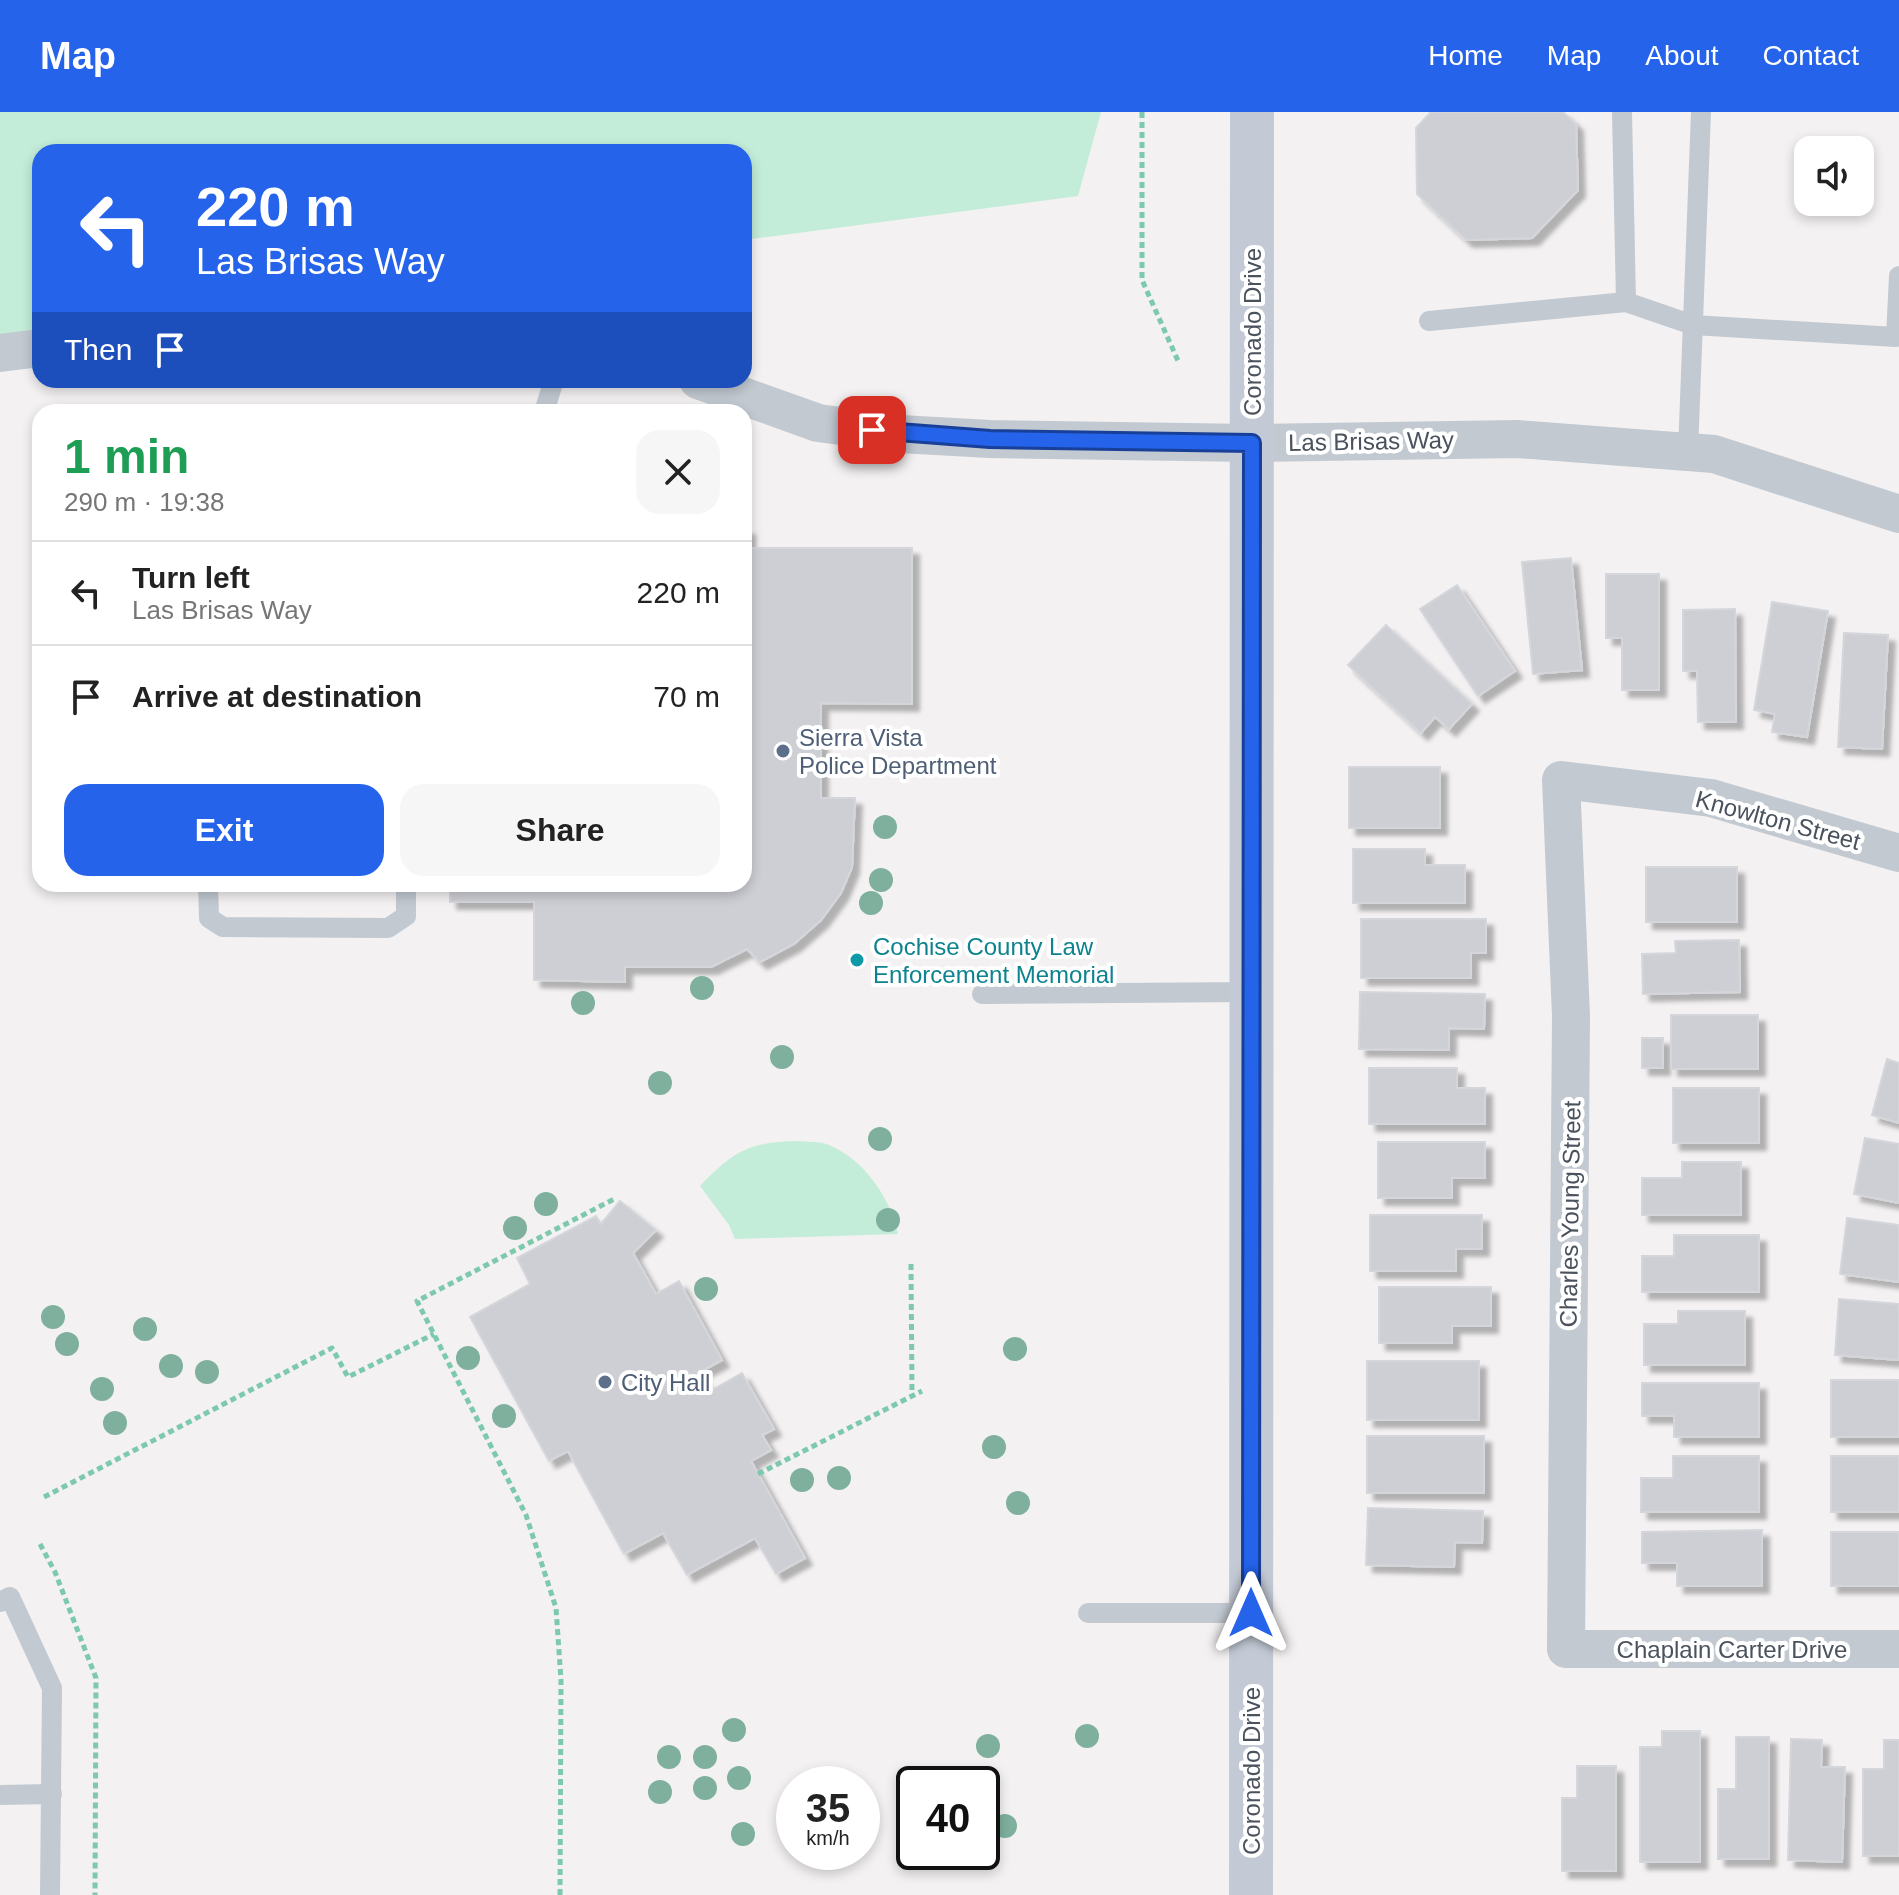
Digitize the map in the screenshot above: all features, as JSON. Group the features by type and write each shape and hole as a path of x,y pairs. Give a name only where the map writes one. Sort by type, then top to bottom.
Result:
{"street":[{"name":"Coronado Drive","path":"1251,1895 1252,112"},
{"path":"0,353 32,349"},
{"name":"Las Brisas Way","path":"720,388 818,423 900,434 990,439 1252,443 1517,439 1714,454 1899,514"},
{"name":"Knowlton Street","path":"1561,780 1711,798 1899,853"},
{"name":"Charles Young Street","path":"1561,780 1571,1016 1566,1649"},
{"name":"Chaplain Carter Drive","path":"1566,1649 1899,1649"}],"lane":[{"path":"1622,112 1626,302"},
{"path":"1688,452 1701,112"},
{"path":"1429,321 1626,302 1693,325 1896,337 1899,276"},
{"path":"208,892 209,918 223,927 358,928 388,928 406,916 406,892"},
{"path":"982,994 1252,992"},
{"path":"5,1600 52,1688 50,1895"},
{"path":"1088,1613 1251,1613"},
{"path":"0,1795 52,1794"}],"path":[{"path":"1142,112 1142,280 1179,363"},
{"path":"560,1895 561,1680 556,1608 526,1515 417,1301 616,1198"},
{"path":"911,1264 912,1395"},
{"path":"44,1497 332,1348 348,1377 434,1334"},
{"path":"758,1474 922,1391"},
{"path":"40,1544 55,1572 96,1678 95,1895"}],"green space":[{"path":"0,112 1101,112 1078,196 752,239 752,144 32,144 32,335 0,339"},
{"path":"797,1141 825,1144 854,1160 882,1194 898,1234 735,1239 729,1225 700,1186 742,1151 766,1144"}],"building":[{"path":"1431,112 1563,112 1576,124 1578,190 1532,238 1466,240 1417,194 1416,128"},
{"name":"Sierra Vista Police Department","path":"752,548 912,548 912,704 821,703 821,798 855,798 852,867 841,893 821,920 794,944 760,962 747,949 711,967 625,967 625,982 534,980 534,902 450,902 450,892 752,892"},
{"path":"1571,558 1582,670 1533,674 1522,562"},
{"path":"1606,574 1659,574 1659,690 1622,690 1622,638 1606,638"},
{"path":"1457,585 1515,671 1478,696 1420,609"},
{"path":"1772,602 1828,611 1807,737 1772,732 1775,714 1754,710"},
{"path":"1735,609 1736,722 1698,722 1697,671 1683,671 1683,610"},
{"path":"1386,625 1472,704 1449,729 1435,717 1421,733 1348,665"},
{"path":"1844,633 1888,635 1882,749 1838,747"},
{"path":"1349,767 1440,767 1440,828 1349,828"},
{"path":"1353,849 1425,849 1425,865 1465,865 1465,903 1353,903"},
{"path":"1646,867 1737,867 1737,922 1646,922"},
{"path":"1361,919 1486,919 1486,953 1471,953 1471,978 1361,978"},
{"path":"1739,940 1740,992 1643,994 1642,954 1676,953 1675,941"},
{"path":"1360,992 1485,994 1484,1029 1449,1028 1449,1050 1359,1049"},
{"path":"1671,1015 1758,1015 1758,1069 1671,1069"},
{"path":"1642,1038 1663,1038 1663,1068 1642,1068"},
{"path":"1887,1059 1899,1063 1899,1123 1872,1115"},
{"path":"1369,1068 1457,1068 1457,1088 1485,1088 1485,1124 1369,1124"},
{"path":"1673,1088 1759,1088 1759,1143 1673,1143"},
{"path":"1865,1138 1899,1144 1899,1203 1854,1194"},
{"path":"1378,1142 1485,1142 1485,1178 1452,1178 1452,1198 1378,1198"},
{"path":"1682,1162 1741,1162 1741,1215 1642,1215 1642,1178 1682,1178"},
{"name":"City Hall","path":"620,1201 656,1230 633,1253 656,1294 679,1281 722,1360 700,1372 710,1391 742,1373 774,1429 762,1435 771,1450 751,1461 805,1558 776,1574 755,1538 687,1575 663,1533 624,1554 568,1451 549,1461 470,1317 530,1284 517,1258 596,1216 601,1224"},
{"path":"1370,1215 1482,1215 1482,1249 1456,1249 1456,1271 1370,1271"},
{"path":"1847,1218 1899,1225 1899,1282 1840,1274"},
{"path":"1674,1235 1759,1235 1759,1292 1642,1292 1642,1256 1674,1256"},
{"path":"1379,1287 1491,1287 1491,1326 1452,1326 1452,1343 1379,1343"},
{"path":"1839,1299 1899,1304 1899,1360 1835,1355"},
{"path":"1678,1311 1745,1311 1745,1365 1644,1365 1644,1324 1678,1324"},
{"path":"1367,1361 1479,1361 1479,1420 1367,1420"},
{"path":"1831,1380 1899,1380 1899,1437 1831,1437"},
{"path":"1642,1383 1759,1383 1759,1437 1674,1437 1674,1416 1642,1416"},
{"path":"1367,1436 1484,1436 1484,1493 1367,1493"},
{"path":"1673,1456 1759,1456 1759,1512 1641,1512 1641,1478 1673,1478"},
{"path":"1831,1456 1899,1456 1899,1512 1831,1512"},
{"path":"1368,1508 1483,1511 1482,1543 1455,1542 1454,1567 1366,1565"},
{"path":"1762,1530 1762,1586 1677,1586 1677,1563 1642,1563 1642,1532"},
{"path":"1831,1532 1899,1532 1899,1586 1831,1586"},
{"path":"1662,1731 1700,1731 1700,1862 1640,1862 1640,1747 1662,1747"},
{"path":"1736,1737 1769,1737 1769,1859 1718,1859 1718,1789 1736,1789"},
{"path":"1791,1739 1822,1740 1821,1767 1845,1767 1842,1862 1788,1860"},
{"path":"1884,1740 1899,1740 1899,1856 1863,1856 1863,1769 1884,1769"},
{"path":"1577,1766 1616,1766 1616,1871 1562,1871 1562,1798 1577,1798"}],"place":[{"name":"Sierra Vista Police Department","path":"783,751"},
{"name":"Cochise County Law Enforcement Memorial","path":"857,960"},
{"name":"City Hall","path":"605,1382"}],"route":[{"path":"872,430 990,439 1252,443 1251,1613"}]}
